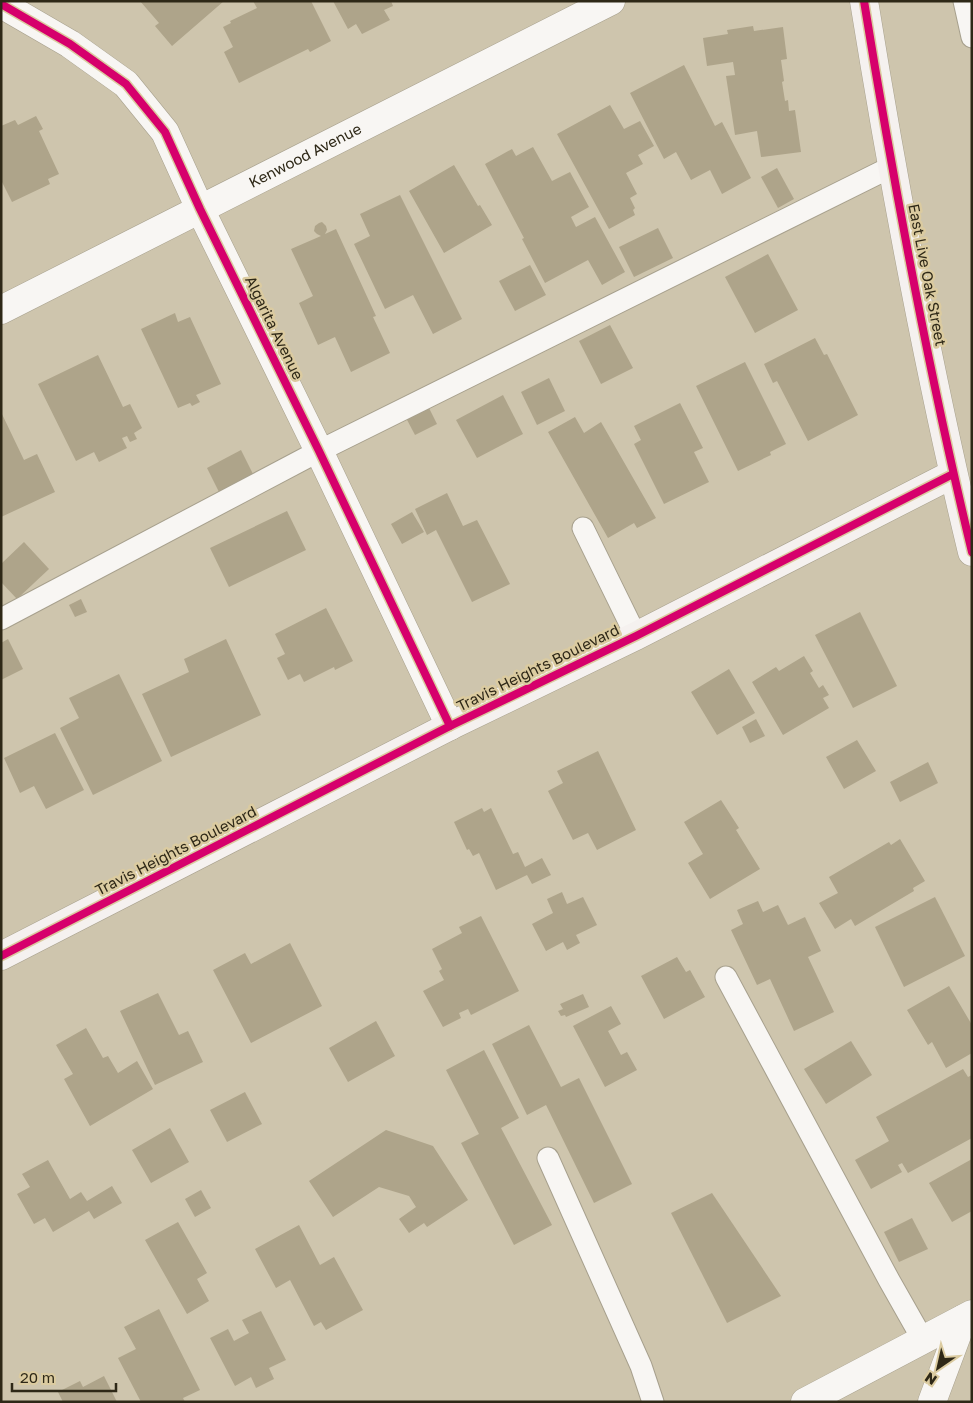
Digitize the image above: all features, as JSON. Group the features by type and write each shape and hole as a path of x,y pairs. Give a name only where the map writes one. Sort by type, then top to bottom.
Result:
{"street":[{"name":"Kenwood Avenue","path":"1,310 610,1"},
{"name":"East Live Oak Street","path":"864,1 891,167 953,474 972,552"},
{"name":"Algarita Avenue","path":"1,4 70,44 126,84 165,132 200,209 450,726"},
{"name":"Travis Heights Boulevard","path":"1,956 450,726 636,636 953,474"},
{"path":"805,1402 967,1317"},
{"path":"932,1402 967,1317"}],"lane":[{"path":"964,1 972,36"},
{"path":"1,619 319,452 891,167"},
{"path":"583,528 636,636"},
{"path":"726,977 923,1340"},
{"path":"548,1158 641,1366 653,1402"}],"building":[{"path":"140,1 224,1 172,46 155,26 159,23"},
{"path":"253,1 311,1 331,41 310,52 308,49 239,83 224,52 233,47 223,27 231,23 230,21 257,8"},
{"path":"333,1 391,1 393,6 384,10 390,20 362,34 356,24 348,29"},
{"path":"753,26 754,31 783,27 787,59 781,60 784,81 782,82 785,101 788,100 789,111 795,110 801,152 761,157 757,131 735,135 726,76 735,75 733,62 707,66 703,38 728,34 727,30"},
{"path":"684,65 715,126 722,122 751,178 722,194 710,170 691,180 676,152 664,159 630,93"},
{"path":"610,105 624,129 640,121 654,146 638,155 643,164 626,173 637,194 630,198 635,208 633,210 635,215 609,229 557,134"},
{"path":"36,116 43,129 39,131 59,174 48,179 50,184 12,202 1,180 1,126 15,120 18,125"},
{"path":"533,147 552,181 570,172 589,207 571,217 576,227 595,217 625,272 602,285 588,260 545,283 522,239 524,238 485,164 512,149 516,156"},
{"path":"454,165 478,206 480,205 492,225 444,253 409,191"},
{"path":"777,168 794,199 778,208 761,177"},
{"path":"400,195 462,319 433,334 413,295 385,309 354,244 370,236 360,214"},
{"path":"322,222 327,230 325,234 336,229 376,316 373,317 390,353 351,372 335,337 318,345 299,303 313,296 291,249 321,236 314,231 315,226"},
{"path":"658,228 673,258 634,277 619,247"},
{"path":"768,254 798,310 755,333 725,277"},
{"path":"530,265 546,295 515,311 499,281"},
{"path":"175,313 178,322 190,317 221,384 196,395 200,402 192,406 190,403 178,408 141,329"},
{"path":"610,325 633,368 601,384 579,341"},
{"path":"815,338 824,355 827,354 858,415 808,441 777,381 773,383 764,364"},
{"path":"98,355 123,407 130,404 142,428 134,433 137,439 130,442 127,436 122,438 127,448 99,462 94,452 76,461 38,384"},
{"path":"745,362 786,444 770,452 771,455 738,471 696,386"},
{"path":"549,378 565,411 537,425 521,392"},
{"path":"503,395 523,434 477,458 456,420"},
{"path":"680,403 703,448 694,452 709,482 664,504 634,444 641,440 634,426"},
{"path":"427,404 437,424 415,435 405,416"},
{"path":"1,412 24,460 37,454 55,492 1,517"},
{"path":"575,417 584,433 601,422 656,518 637,528 634,523 608,538 548,432"},
{"path":"241,450 254,476 220,494 207,468"},
{"path":"447,493 463,526 477,520 510,584 472,602 436,530 427,535 415,509"},
{"path":"287,511 306,550 229,587 210,548"},
{"path":"412,512 424,532 402,544 391,524"},
{"path":"24,542 49,569 17,599 1,582 1,564"},
{"path":"81,599 87,612 75,617 69,605"},
{"path":"326,608 353,661 335,670 334,667 304,682 300,674 288,680 277,658 285,654 275,634"},
{"path":"860,612 897,686 853,708 815,635"},
{"path":"8,639 23,669 1,680 1,643"},
{"path":"226,639 261,715 171,757 142,694 189,672 184,659"},
{"path":"804,656 813,671 810,673 819,688 823,685 829,695 823,698 829,708 783,735 752,682 776,667 779,671"},
{"path":"729,669 755,713 717,735 691,692"},
{"path":"119,674 162,761 93,795 60,728 79,718 69,698"},
{"path":"756,719 765,736 750,743 742,727"},
{"path":"55,733 84,790 46,809 34,786 20,793 4,758"},
{"path":"857,740 876,771 844,789 826,757"},
{"path":"598,751 636,830 597,850 588,833 573,840 548,791 563,783 557,771"},
{"path":"928,762 938,783 900,802 890,782"},
{"path":"721,800 739,828 736,830 760,869 710,899 688,863 703,854 684,822"},
{"path":"482,808 484,812 491,808 513,854 518,852 525,867 542,858 551,875 532,884 527,875 496,890 479,853 473,856 469,849 467,850 454,822"},
{"path":"900,839 925,881 913,888 914,891 855,926 851,919 835,929 819,903 838,893 829,877 889,842 891,845"},
{"path":"562,892 567,904 583,897 597,925 576,935 580,943 567,950 563,942 546,951 532,924 553,913 547,899"},
{"path":"935,897 965,956 904,987 875,927"},
{"path":"758,901 763,912 778,905 788,925 805,917 821,951 808,957 834,1012 794,1031 770,979 757,985 731,930 743,924 737,910"},
{"path":"481,916 519,991 471,1015 468,1009 459,1013 461,1018 443,1027 423,991 444,980 439,971 442,969 432,949 462,933 459,927"},
{"path":"290,943 322,1006 251,1043 213,970 245,953 251,964"},
{"path":"677,957 686,972 690,970 705,997 664,1019 641,976"},
{"path":"949,986 972,1025 972,1053 946,1068 932,1042 928,1045 907,1010"},
{"path":"158,993 179,1035 188,1031 203,1062 155,1085 120,1011"},
{"path":"583,994 589,1007 566,1017 565,1015 561,1016 558,1011 563,1009 560,1004"},
{"path":"611,1006 621,1024 608,1031 621,1055 627,1052 637,1070 605,1087 573,1026"},
{"path":"376,1021 395,1056 348,1082 329,1048"},
{"path":"529,1025 561,1087 579,1078 632,1184 594,1203 546,1105 527,1115 492,1044"},
{"path":"86,1028 103,1058 108,1056 118,1073 137,1061 153,1089 90,1126 64,1079 73,1074 56,1045"},
{"path":"851,1041 872,1075 826,1104 804,1069"},
{"path":"484,1050 519,1118 501,1128 552,1225 514,1245 461,1143 479,1134 446,1070"},
{"path":"963,1069 968,1077 972,1075 972,1138 908,1173 902,1163 898,1165 902,1172 871,1189 855,1160 889,1141 876,1117"},
{"path":"245,1092 262,1124 227,1142 210,1110"},
{"path":"170,1128 189,1162 151,1183 132,1150"},
{"path":"386,1130 433,1146 468,1200 427,1227 424,1223 409,1233 399,1219 416,1207 409,1196 379,1187 333,1217 309,1181"},
{"path":"972,1159 972,1211 952,1222 929,1183"},
{"path":"48,1160 70,1199 81,1192 87,1201 112,1186 122,1203 94,1219 89,1211 53,1232 45,1218 34,1224 17,1194 30,1187 22,1174"},
{"path":"201,1190 211,1208 195,1217 185,1199"},
{"path":"712,1193 781,1296 727,1323 671,1213"},
{"path":"912,1218 928,1249 899,1262 884,1232"},
{"path":"178,1222 207,1273 197,1279 209,1301 187,1314 145,1240"},
{"path":"299,1225 320,1265 334,1257 363,1310 326,1330 321,1322 314,1326 290,1280 276,1288 255,1249"},
{"path":"159,1309 200,1390 183,1398 185,1402 141,1402 118,1358 136,1349 124,1327"},
{"path":"261,1311 286,1360 269,1368 274,1379 256,1388 251,1377 235,1386 210,1338 228,1329 234,1341 249,1333 242,1320"},
{"path":"104,1376 117,1402 63,1402 58,1392 80,1381 83,1387"}],"cycle path":[{"path":"864,1 887,140 913,278 972,552"},
{"path":"1,4 70,44 126,84 165,132 200,209 319,451 450,726"},
{"path":"1,956 450,726 636,636 953,474"}]}
